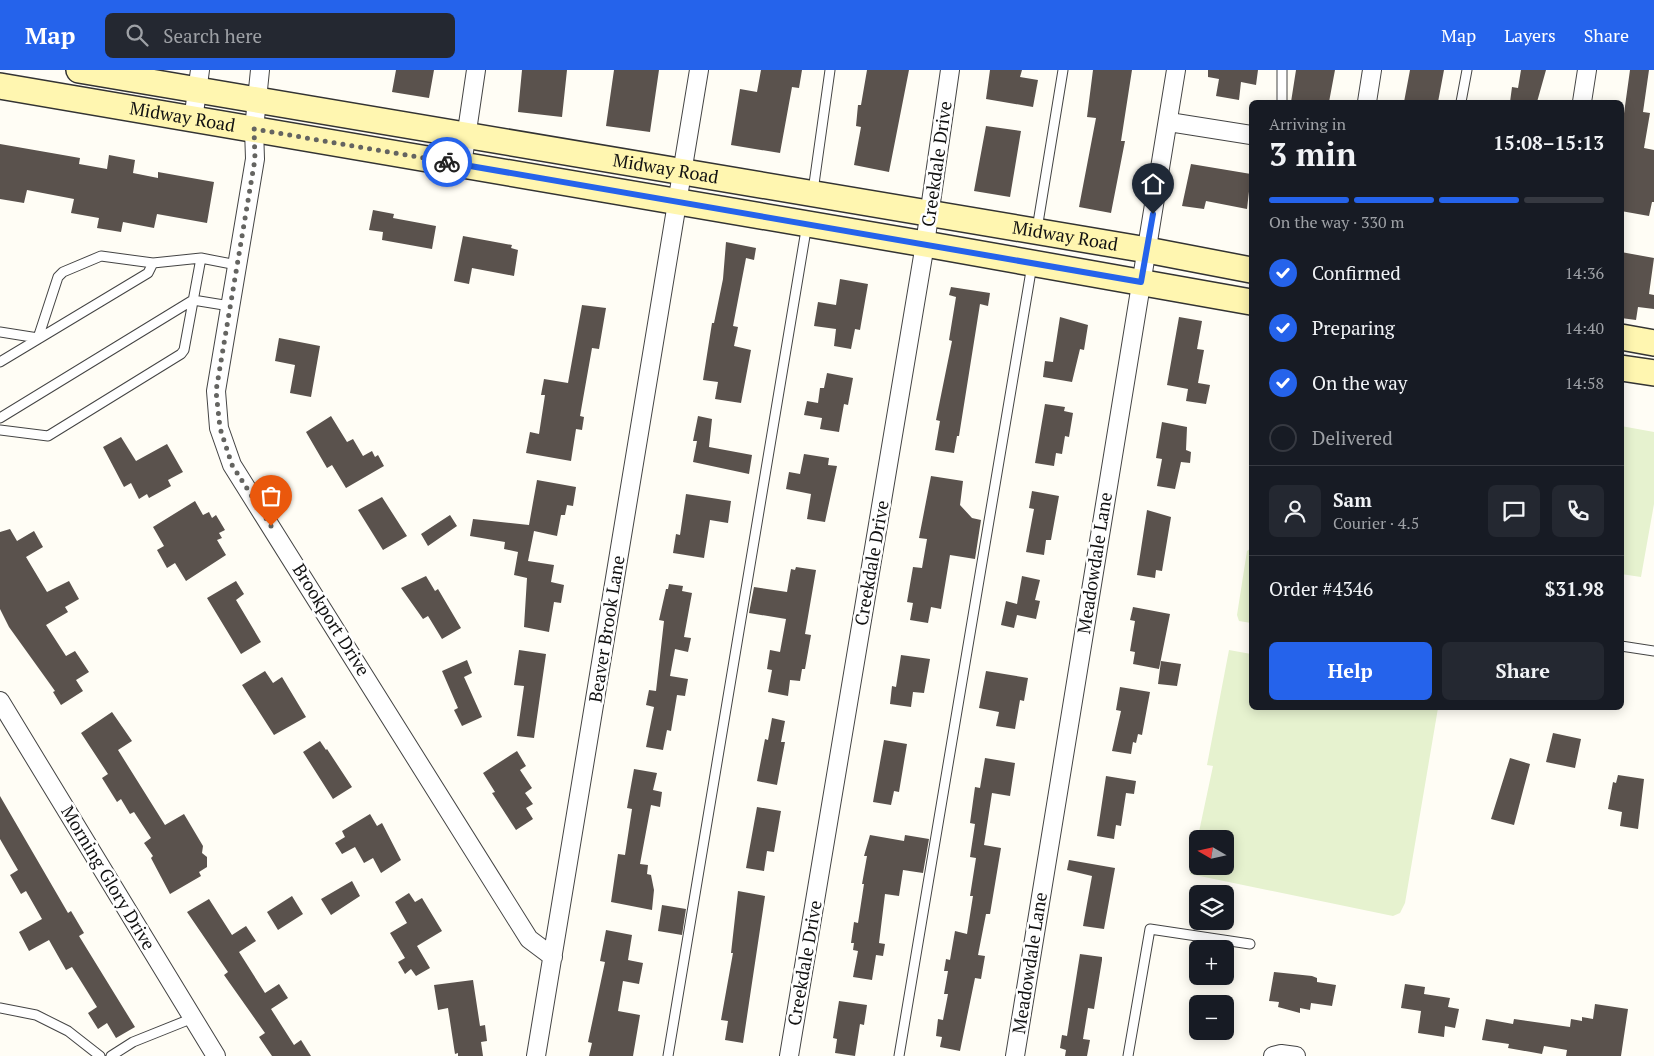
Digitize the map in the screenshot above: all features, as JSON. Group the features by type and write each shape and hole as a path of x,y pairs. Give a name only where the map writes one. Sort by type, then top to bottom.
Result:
{"main road":[{"name":"Midway Road","path":"79,70 199,80 259,100 1147,250 1249,270"},
{"name":"Midway Road","path":"0,86 925,244 1249,302"},
{"path":"1624,338 1654,343"},
{"path":"1624,368 1654,373"}],"street":[{"name":"Brookport Drive","path":"260,70 259,100 254,129 255,159 216,391 220,428 232,465 529,939 553,957"},
{"path":"462,165 476,70"},
{"name":"Beaver Brook Lane","path":"536,1056 699,70"},
{"name":"Creekdale Drive","path":"789,1056 930,214 950,70"},
{"name":"Meadowdale Lane","path":"1015,1056 1176,70"},
{"path":"1367,100 1372,70"},
{"path":"1582,100 1587,70"},
{"path":"193,120 199,80"},
{"path":"1169,122 1249,135"},
{"name":"Morning Glory Drive","path":"0,701 216,1056"},
{"path":"1273,1056 1281,1054 1296,1056"}],"lane":[{"path":"813,194 830,70"},
{"path":"1037,232 1064,70"},
{"path":"1282,70 1282,100"},
{"path":"1462,100 1467,70"},
{"path":"668,1056 807,224"},
{"path":"38,338 55,284 64,272 102,256 153,263 200,258 237,264"},
{"path":"0,430 48,436 181,354 184,350 200,258"},
{"path":"0,362 148,273 153,263"},
{"path":"900,1056 1032,263"},
{"path":"0,418 193,300 230,306"},
{"path":"0,332 38,338"},
{"path":"1624,646 1654,651"},
{"path":"1128,1056 1150,929 1250,944"},
{"path":"0,1008 36,1015 68,1031 100,1056"},
{"path":"111,1056 133,1042 193,1018"}],"green space":[{"path":"1624,427 1654,432 1654,504 1641,577 1624,574"},
{"path":"1249,550 1249,623 1239,621 1237,615 1247,551"},
{"path":"1229,650 1249,654 1249,710 1438,710 1405,903 1400,913 1393,916 1195,875 1234,875 1234,830 1199,830 1213,766 1207,765"}],"building":[{"path":"396,70 434,70 429,98 392,92"},
{"path":"522,70 567,70 562,117 518,112"},
{"path":"614,70 659,70 650,132 606,126"},
{"path":"761,70 802,70 799,88 792,87 780,153 731,145 740,89 757,92"},
{"path":"867,70 909,70 889,172 854,165 861,127 856,126 858,105 861,105"},
{"path":"990,70 1022,70 1020,77 1038,80 1033,107 986,99"},
{"path":"1093,70 1132,70 1121,141 1125,141 1111,213 1079,207 1096,118 1087,117"},
{"path":"1208,70 1258,70 1256,85 1241,82 1239,100 1216,96 1219,79 1208,77"},
{"path":"1296,70 1335,70 1329,100 1291,100"},
{"path":"1410,70 1444,70 1438,100 1404,100"},
{"path":"1521,70 1546,70 1538,100 1510,100 1512,87 1518,88"},
{"path":"1630,70 1649,70 1643,112 1650,113 1644,148 1654,150 1654,202 1652,202 1649,216 1624,212 1624,113"},
{"path":"986,126 1021,131 1010,197 974,191"},
{"path":"0,144 80,158 79,164 107,169 109,155 135,160 133,173 158,178 158,172 214,182 207,223 157,214 154,228 123,222 121,232 97,228 99,218 71,213 74,199 27,190 24,203 0,199"},
{"path":"1191,164 1249,174 1247,209 1206,201 1204,209 1182,206"},
{"path":"373,210 394,214 393,218 436,226 432,249 382,240 383,232 369,230"},
{"path":"463,236 512,245 511,248 518,250 514,276 472,268 469,284 454,281"},
{"path":"726,242 756,248 754,260 746,258 733,326 738,327 734,346 751,350 741,403 715,399 718,382 703,380 712,323 714,323 723,279"},
{"path":"1624,253 1654,258 1649,294 1654,295 1654,309 1638,307 1636,320 1624,318"},
{"path":"840,279 868,284 860,330 855,329 851,349 834,346 836,329 814,326 818,302 836,305"},
{"path":"951,287 990,293 988,306 980,304 959,436 957,436 954,453 935,450 940,421 936,420 952,341 949,340 956,297 949,295"},
{"path":"582,305 606,308 599,349 592,348 580,416 584,417 582,430 576,429 571,461 526,453 530,432 539,434 545,395 541,395 544,379 568,383"},
{"path":"1060,317 1088,325 1084,350 1080,349 1072,382 1043,377 1045,361 1053,362"},
{"path":"1179,317 1202,321 1197,349 1204,350 1198,383 1210,385 1206,404 1186,401 1188,389 1167,385"},
{"path":"279,338 320,346 311,397 290,393 295,365 275,361"},
{"path":"827,373 853,378 848,405 844,404 839,432 820,429 822,418 804,415 807,401 818,403 820,388 824,388"},
{"path":"1045,404 1065,407 1064,411 1073,413 1069,437 1065,436 1062,454 1056,453 1054,466 1035,463"},
{"path":"331,416 347,442 353,439 363,456 372,451 375,457 378,455 384,466 346,488 332,465 327,468 306,432"},
{"path":"698,416 712,419 709,447 752,455 749,474 693,462 697,441 693,441"},
{"path":"1162,422 1187,427 1186,450 1191,452 1190,463 1181,462 1175,489 1157,486 1162,459 1156,458"},
{"path":"121,437 136,461 167,444 183,472 168,480 171,486 149,498 147,494 139,499 131,483 124,487 103,447"},
{"path":"804,454 829,458 828,465 837,466 825,522 807,519 811,494 786,489 789,472 800,474"},
{"path":"931,476 963,481 960,505 972,518 981,520 975,559 950,555 941,609 931,607 928,623 910,620 913,603 907,602 913,567 922,568 927,539 919,538"},
{"path":"537,480 576,487 573,506 567,505 565,515 561,515 557,536 534,531 528,561 554,565 551,582 564,585 561,603 554,602 549,632 524,627 527,578 514,575 518,552 504,549 505,542 470,536 473,519 529,525"},
{"path":"1032,491 1059,496 1051,540 1046,540 1044,555 1026,552 1034,509 1029,508"},
{"path":"686,494 731,501 728,523 710,520 704,558 673,553 676,534 680,535"},
{"path":"382,497 407,536 383,550 358,510"},
{"path":"195,501 203,515 209,512 212,518 216,515 225,530 219,533 222,538 217,540 226,555 186,581 175,563 167,568 157,550 164,546 153,527"},
{"path":"1147,510 1171,517 1162,571 1156,570 1155,578 1137,575"},
{"path":"450,515 457,526 428,546 421,534"},
{"path":"10,529 17,541 34,531 43,547 26,557 47,592 69,581 79,599 65,607 68,612 46,625 66,656 75,651 89,672 76,680 83,691 61,705 53,692 55,691 9,627 0,609 0,532"},
{"path":"796,567 816,570 805,634 811,635 805,669 802,669 800,681 790,680 788,696 768,692 772,670 767,669 770,650 780,652 786,619 749,613 754,587 787,592 791,569 795,570"},
{"path":"426,576 435,591 438,589 461,628 442,639 428,616 423,619 401,588"},
{"path":"1022,576 1040,580 1035,600 1040,601 1036,619 1017,615 1014,628 1001,625 1006,601 1017,604"},
{"path":"236,581 244,594 236,600 261,642 241,654 207,598"},
{"path":"669,584 683,586 682,591 692,593 684,637 691,638 688,652 675,649 670,676 688,679 685,696 677,695 671,731 667,730 663,750 646,747 654,707 646,705 649,690 656,691 664,621 659,620 666,589 668,589"},
{"path":"1133,607 1170,614 1159,669 1133,664 1135,652 1130,651 1135,621 1130,620"},
{"path":"519,650 546,654 534,738 517,736 524,686 514,685"},
{"path":"901,655 930,659 924,693 913,692 911,707 890,704 892,686 896,687"},
{"path":"467,660 472,673 464,677 482,717 462,726 454,710 458,708 442,671"},
{"path":"1161,661 1181,664 1177,686 1158,684"},
{"path":"265,671 273,683 282,677 306,717 274,735 242,685"},
{"path":"986,671 1028,678 1024,701 1020,700 1015,729 996,726 999,712 979,708"},
{"path":"1120,687 1150,692 1142,735 1138,734 1136,743 1133,742 1131,754 1112,751 1121,711 1116,710"},
{"path":"112,712 132,741 118,750 165,825 184,814 203,846 202,853 207,857 207,867 199,872 201,876 170,894 151,858 153,856 144,843 151,838 134,812 130,814 121,799 117,802 102,778 108,774 81,733"},
{"path":"772,718 785,721 781,742 785,742 777,785 757,781 765,739 768,740"},
{"path":"1553,733 1581,739 1575,768 1546,762"},
{"path":"884,740 907,744 899,792 894,791 891,805 873,802"},
{"path":"320,741 352,787 333,799 303,752"},
{"path":"517,751 526,766 520,770 532,788 525,793 533,804 526,808 533,819 516,830 492,793 495,792 483,773"},
{"path":"985,758 1015,763 1010,796 992,793 984,845 1001,848 990,914 986,914 978,955 985,956 981,979 975,978 960,1051 940,1047 942,1037 936,1036 938,1019 943,1020 948,994 944,994 948,971 944,971 946,959 950,960 955,931 967,934 976,858 970,857 975,824 970,823 975,787 980,788"},
{"path":"1510,758 1530,764 1514,825 1491,819"},
{"path":"634,769 657,773 653,790 662,792 660,807 651,805 640,864 648,865 647,874 651,875 654,890 652,910 611,902 618,854 625,855 632,809 627,808"},
{"path":"1618,775 1644,779 1638,829 1620,826 1622,812 1608,809 1613,782 1616,783"},
{"path":"1106,776 1136,781 1134,794 1126,793 1121,826 1116,825 1114,839 1097,836"},
{"path":"0,796 68,913 71,911 84,933 79,936 135,1027 116,1038 107,1023 98,1029 88,1013 97,1007 72,967 66,970 49,940 29,951 19,932 42,919 26,891 21,894 10,875 18,870 0,839"},
{"path":"757,807 781,811 774,852 767,851 764,871 746,868"},
{"path":"370,814 377,826 382,823 401,860 381,873 373,858 364,863 355,847 342,854 335,843 345,837 342,831"},
{"path":"870,835 904,841 905,835 929,839 923,873 903,870 899,896 885,894 879,943 885,944 883,956 876,955 872,980 853,977 858,951 853,950 854,943 851,943 854,922 858,923 867,856 864,856"},
{"path":"1069,860 1115,868 1104,929 1083,926 1092,876 1067,870"},
{"path":"352,881 360,896 331,915 321,899"},
{"path":"738,891 765,896 743,1043 725,1040 728,1021 721,1020 733,953 731,953"},
{"path":"409,893 415,902 422,898 442,931 417,946 430,968 416,976 411,969 405,974 398,962 405,958 390,933 407,923 395,902"},
{"path":"292,896 303,914 278,930 267,912"},
{"path":"209,899 232,935 246,926 256,941 239,952 265,993 279,984 288,998 271,1009 294,1045 301,1040 311,1056 272,1056 259,1037 265,1033 224,975 228,972 187,912"},
{"path":"662,905 686,909 682,935 658,931"},
{"path":"606,930 632,935 628,960 643,963 639,984 623,981 618,1011 640,1015 633,1056 589,1056 592,1043 588,1042 605,962 600,961"},
{"path":"1080,954 1102,957 1102,960 1094,1009 1088,1008 1083,1039 1090,1040 1087,1056 1065,1056 1066,1050 1060,1048 1062,1035 1067,1036"},
{"path":"1274,972 1312,976 1317,978 1317,982 1336,985 1332,1006 1311,1003 1310,1010 1300,1008 1300,1013 1278,1007 1279,1002 1269,1001"},
{"path":"473,980 480,1026 485,1025 487,1041 481,1042 483,1056 458,1056 458,1053 455,1054 448,1008 438,1010 434,985"},
{"path":"1405,984 1425,987 1424,994 1450,998 1448,1007 1459,1009 1455,1028 1445,1026 1444,1037 1418,1033 1421,1011 1401,1008"},
{"path":"839,1001 867,1005 864,1025 860,1024 855,1056 835,1053 837,1039 833,1038"},
{"path":"1595,1004 1628,1009 1621,1056 1566,1056 1567,1050 1544,1046 1542,1054 1508,1048 1509,1044 1482,1040 1486,1019 1513,1024 1514,1019 1570,1027 1571,1019 1582,1021 1582,1017 1593,1019"}],"way so far":[{"path":"271,526 232,465 220,428 216,391 255,159 254,129 447,162"}],"route":[{"path":"447,162 1141,282 1153,214"}]}
